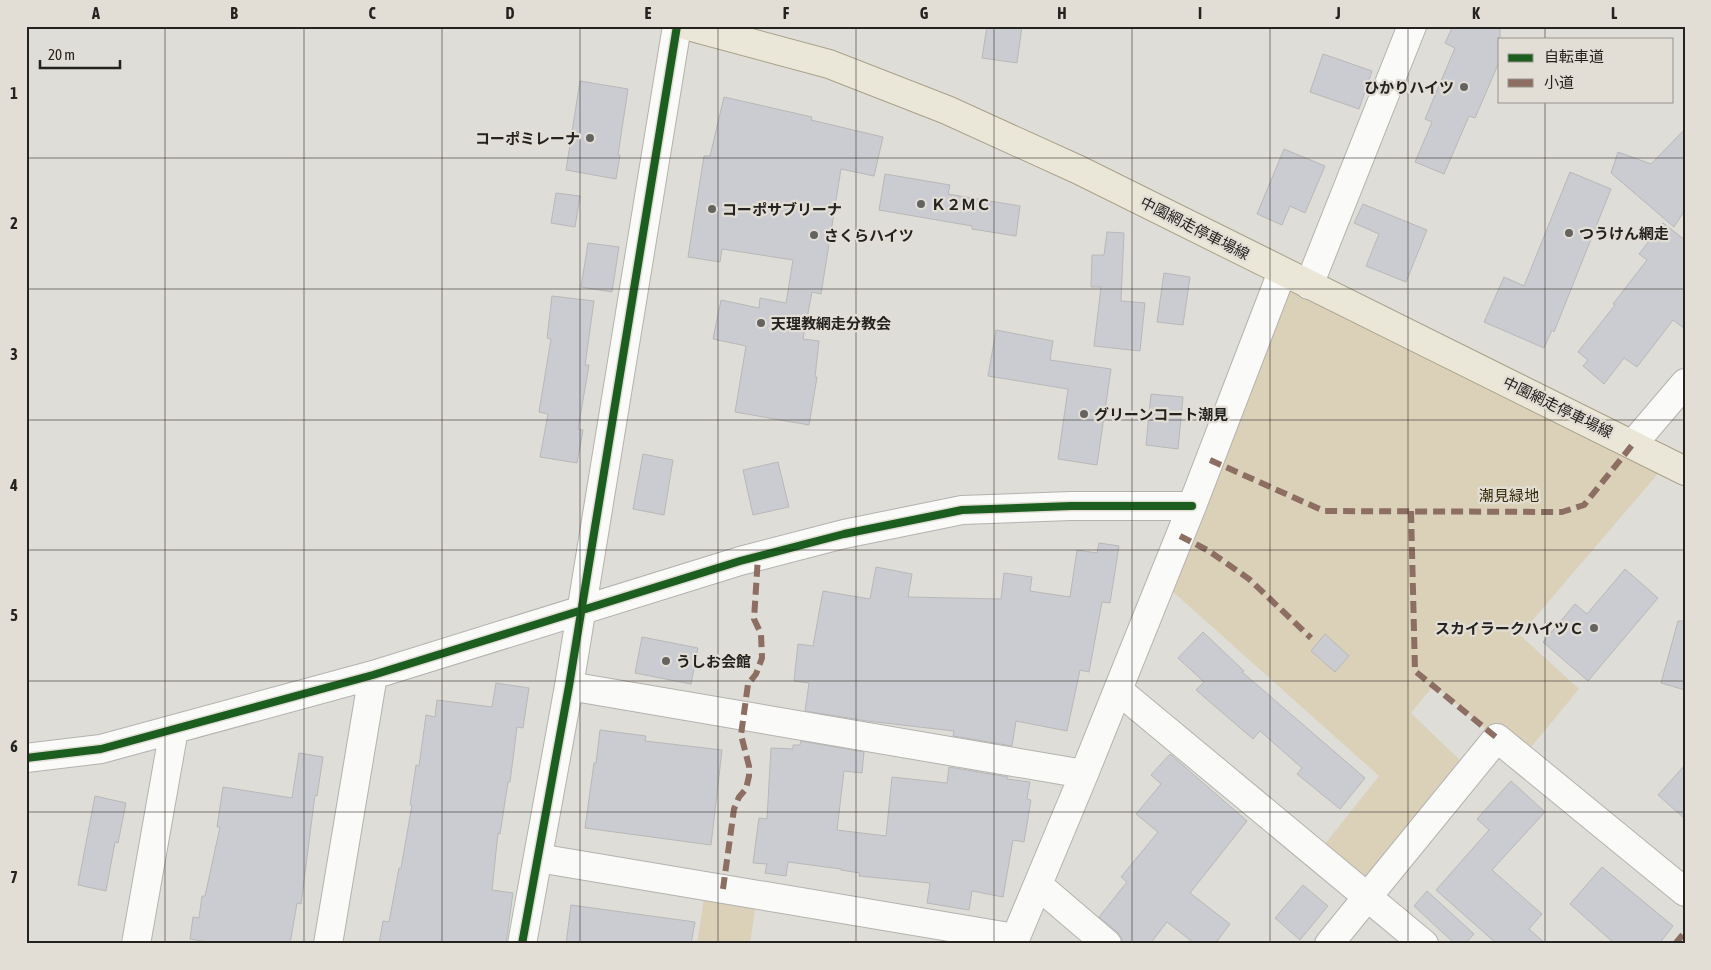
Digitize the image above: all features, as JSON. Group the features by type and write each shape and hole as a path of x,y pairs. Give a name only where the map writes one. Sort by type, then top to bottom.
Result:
{"main road":[{"name":"中園網走停車場線","path":"688,26 829,64 947,110 1079,170 1685,471"}],"street":[{"path":"522,944 569,686 677,26"},
{"path":"1309,285 1412,26"},
{"path":"538,858 1014,941 1084,774 1192,506 1282,272"},
{"path":"1632,444 1685,383"},
{"path":"26,758 101,749 373,675 740,561 844,534 962,510 1071,506 1192,506"},
{"path":"328,944 373,675"},
{"path":"569,686 1084,774"},
{"path":"1118,690 1424,944"},
{"path":"136,944 174,729"},
{"path":"1329,944 1496,738 1685,892"},
{"path":"1038,885 1107,944"}],"green space":[{"name":"潮見緑地","path":"1282,272 1668,462 1520,635 1579,689 1521,759 1434,685 1411,713 1470,770 1366,897 1317,854 1379,776 1161,581"},
{"path":"706,886 757,895 750,944 697,944"}],"building":[{"path":"987,26 1022,26 1017,63 982,58"},
{"path":"1453,26 1500,26 1498,65 1475,118 1469,116 1444,174 1415,162 1432,122 1425,119 1455,48 1445,43"},
{"path":"1323,54 1372,71 1359,109 1310,92"},
{"name":"コーポミレーナ","path":"580,81 628,89 616,179 566,170"},
{"path":"724,97 812,117 811,120 883,137 874,176 841,169 821,294 812,292 803,339 819,341 815,377 817,377 809,425 735,412 746,346 713,339 721,300 759,308 760,298 786,303 793,260 722,249 720,262 688,257 704,156 710,156"},
{"path":"1685,129 1685,210 1674,227 1611,173 1618,152 1651,164"},
{"path":"1284,149 1325,166 1305,213 1290,206 1282,225 1257,214"},
{"path":"1570,172 1611,189 1554,332 1552,330 1544,348 1484,322 1504,277 1524,286"},
{"name":"Ｋ２ＭＣ","path":"885,174 950,185 948,194 1020,206 1016,236 972,229 972,226 879,210"},
{"path":"556,193 580,196 575,227 551,223"},
{"path":"1363,204 1427,230 1406,282 1366,266 1379,234 1354,223"},
{"path":"1663,223 1685,240 1685,329 1673,320 1637,367 1624,358 1604,384 1583,366 1588,360 1578,352 1647,260 1639,254"},
{"path":"1107,232 1124,233 1121,301 1145,303 1140,351 1094,346 1101,287 1091,287 1092,255 1104,255"},
{"path":"588,243 619,247 612,292 581,287"},
{"path":"1164,273 1190,277 1183,325 1157,322"},
{"path":"552,296 594,301 585,365 589,365 578,429 583,430 577,463 540,457 548,414 539,412 551,339 547,338"},
{"path":"996,330 1053,341 1050,360 1111,369 1097,465 1058,459 1068,389 988,376"},
{"path":"1151,394 1183,397 1178,449 1146,445"},
{"path":"643,454 673,460 664,515 633,509"},
{"path":"778,462 789,507 753,515 743,470"},
{"path":"1099,543 1119,546 1110,603 1102,602 1089,672 1080,670 1067,731 1016,721 1012,746 953,736 954,731 867,721 805,711 809,683 794,681 798,644 813,646 823,591 870,599 876,567 912,574 908,597 1001,599 1004,573 1032,577 1030,591 1070,597 1077,550 1097,553"},
{"name":"スカイラークハイツＣ","path":"1625,569 1658,598 1588,681 1543,642 1575,604 1587,614"},
{"path":"1678,621 1685,621 1685,690 1661,683"},
{"path":"1203,632 1244,671 1242,672 1365,778 1340,809 1297,774 1302,768 1260,731 1253,739 1196,690 1204,682 1178,658"},
{"path":"1325,634 1349,656 1335,672 1311,651"},
{"name":"うしお会館","path":"642,637 698,648 691,684 635,673"},
{"path":"496,683 529,688 523,728 517,727 510,782 508,782 500,834 498,833 492,890 513,893 506,944 379,944 383,921 389,922 399,868 401,868 412,805 410,805 416,765 419,766 426,715 435,717 437,700 492,707"},
{"path":"600,730 646,736 645,741 722,750 711,845 585,828"},
{"path":"801,741 864,752 862,773 844,771 837,830 886,836 892,777 947,783 949,767 1030,782 1027,799 1031,800 1024,842 1013,840 1003,897 972,891 969,910 927,903 930,883 859,876 860,873 841,869 788,862 786,876 765,873 767,864 753,863 759,818 767,819 771,748 793,749 793,745 800,745"},
{"path":"299,753 323,757 317,796 315,795 301,904 297,903 290,944 221,944 190,939 193,917 199,918 202,896 205,896 220,827 217,827 223,787 292,798"},
{"path":"1170,754 1247,821 1190,893 1230,924 1215,944 1195,944 1167,922 1150,944 1122,944 1122,938 1117,932 1099,917 1127,882 1121,877 1158,832 1136,814 1161,784 1151,775"},
{"path":"1685,765 1685,819 1658,795"},
{"path":"1511,781 1545,812 1492,870 1542,914 1529,929 1546,944 1497,944 1436,890 1489,830 1477,819"},
{"path":"95,796 126,803 118,843 115,842 106,891 78,885"},
{"path":"1602,867 1673,926 1659,944 1615,944 1570,904"},
{"path":"1303,885 1328,906 1300,940 1275,918"},
{"path":"1427,891 1474,934 1465,944 1455,944 1414,906"},
{"path":"571,905 695,922 691,944 566,944"}],"marked path":[{"path":"1210,460 1324,511 1562,512 1584,505 1633,444"},
{"path":"1411,511 1415,671 1497,738"},
{"path":"1180,536 1209,551 1249,579 1311,638"},
{"path":"723,889 734,809 739,797 746,789 749,776 749,766 741,735 748,684 756,674 762,658 761,634 754,619 758,557"},
{"path":"1675,944 1685,932"}],"cycle path":[{"path":"522,944 569,686 677,26"},
{"path":"26,758 101,749 373,675 740,561 844,534 962,510 1071,506 1192,506"}],"place":[{"name":"ひかりハイツ","path":"1464,87"},
{"name":"コーポミレーナ","path":"590,138"},
{"name":"Ｋ２ＭＣ","path":"921,204"},
{"name":"コーポサブリーナ","path":"712,209"},
{"name":"つうけん網走","path":"1569,233"},
{"name":"さくらハイツ","path":"814,235"},
{"name":"天理教網走分教会","path":"761,323"},
{"name":"グリーンコート潮見","path":"1084,414"},
{"name":"スカイラークハイツＣ","path":"1594,628"},
{"name":"うしお会館","path":"666,661"}]}
